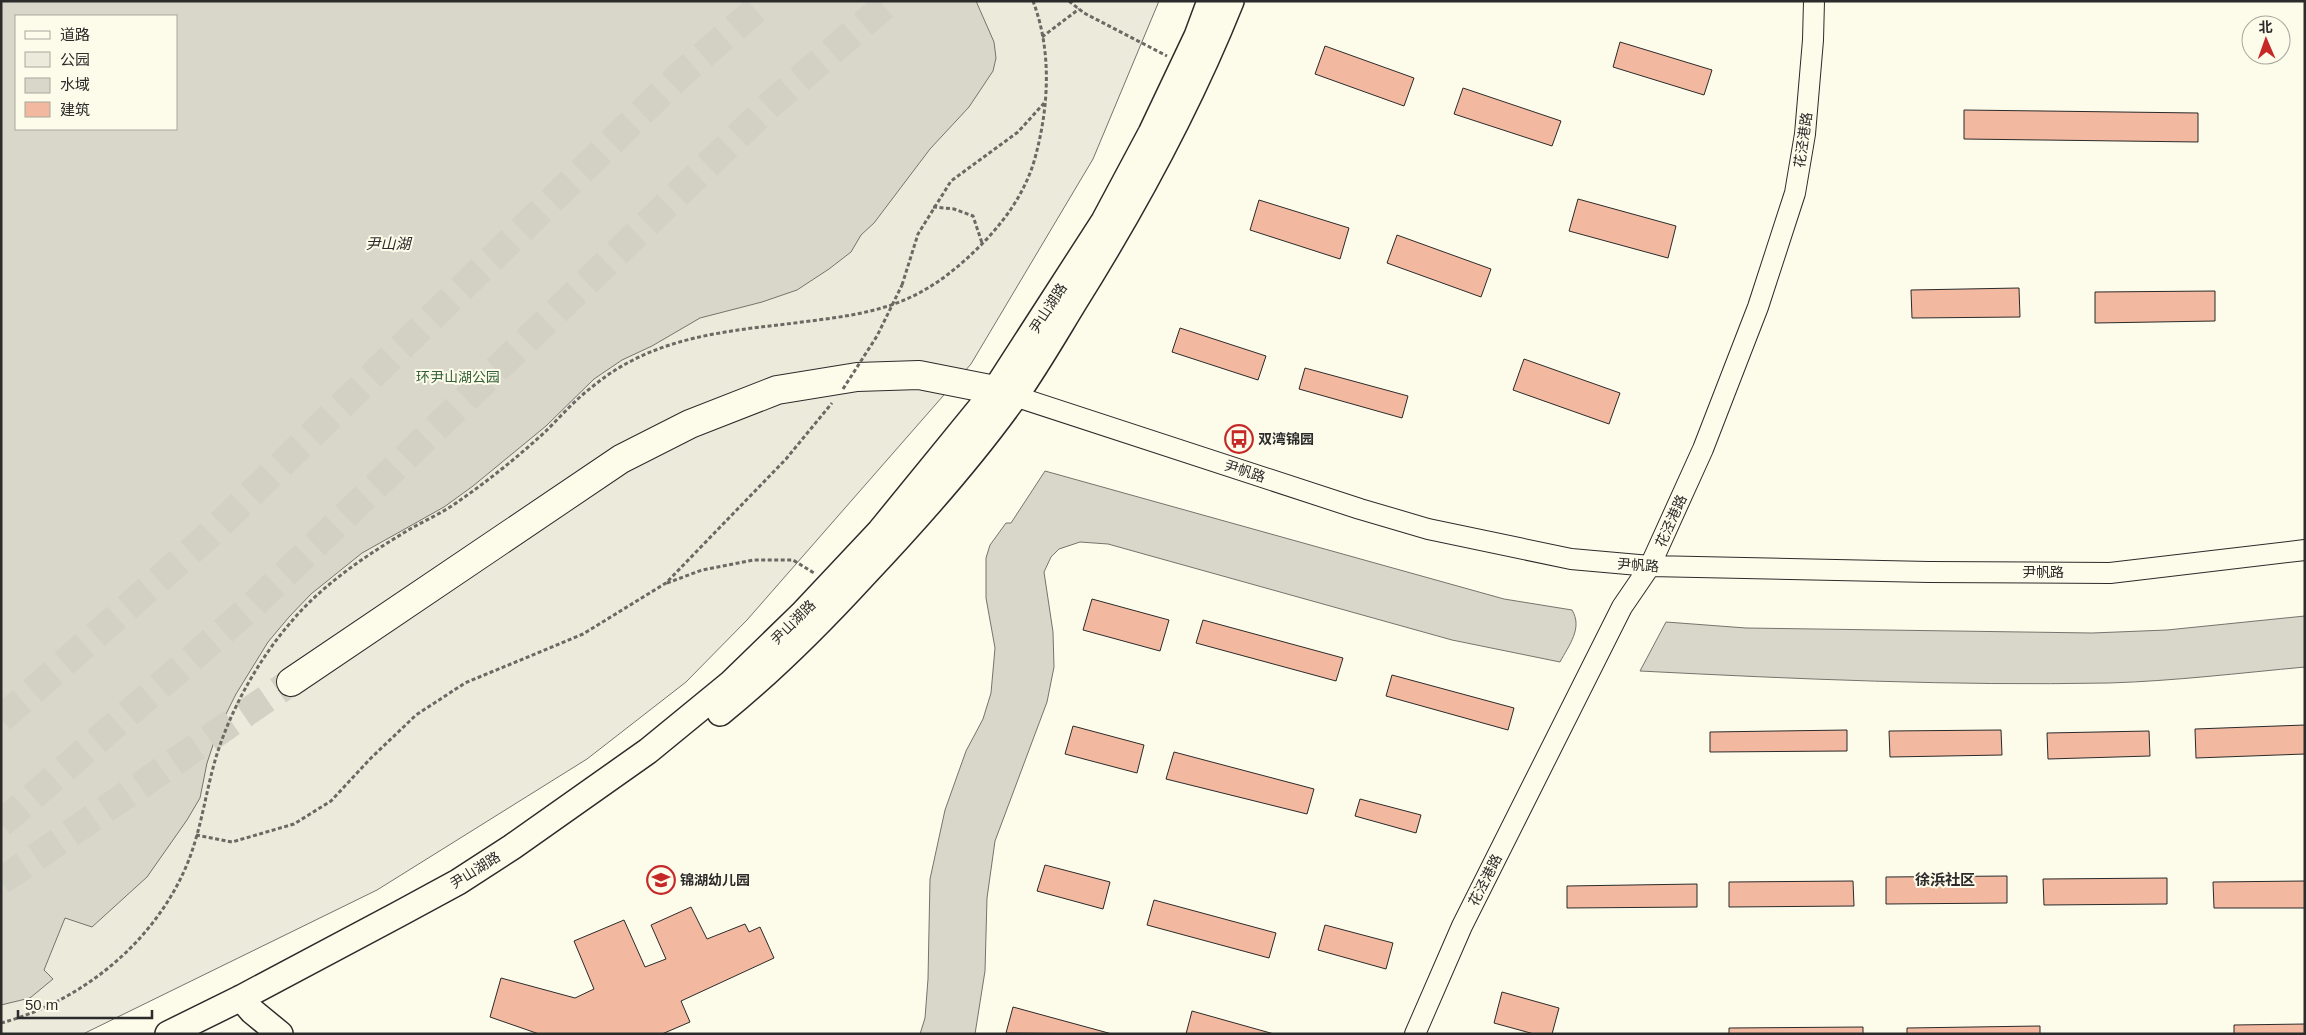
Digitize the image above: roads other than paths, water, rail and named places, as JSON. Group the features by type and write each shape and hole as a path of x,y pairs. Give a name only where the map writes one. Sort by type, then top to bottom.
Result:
{"highway":[{"path":"291,682 621,459 690,424 777,390 857,377 919,375 1006,392"}],"main road":[{"name":"尹山湖路","path":"206,1034 246,1004 458,882 576,804 648,751 730,683 802,614 1006,392 1104,221 1151,133 1210,1"},
{"name":"尹山湖路","path":"168,1034 246,1004 428,918 482,886 598,808 669,755 752,687 824,618 901,535 1006,392 1121,227 1168,139 1231,1"},
{"path":"246,1004 280,1034"}],"street":[{"name":"花泾港路","path":"1415,1034 1462,926 1617,616 1650,566 1703,449 1758,307 1795,193 1805,134 1813,40 1814,1"},
{"name":"尹帆路","path":"1006,392 1360,509 1428,529 1571,559 1650,566 1929,572 2110,573 2305,550"}],"water":[{"name":"尹山湖","path":"1,1 976,1 994,42 996,58 993,71 969,107 930,149 874,223 861,235 851,252 797,290 762,302 700,318 652,346 622,360 594,379 546,426 473,486 444,507 362,553 311,594 268,642 236,694 218,730 207,763 200,798 187,820 147,877 92,927 65,918 44,970 53,979 30,998 1,1005"},
{"path":"1045,471 1504,599 1572,610 1576,623 1574,636 1560,662 1452,640 1108,544 1080,542 1059,549 1051,557 1044,572 1053,632 1054,667 1047,702 995,841 987,898 985,971 975,1034 920,1034 925,1018 928,979 930,879 945,810 966,751 983,719 991,693 995,648 986,598 986,558 990,545 1006,523 1011,523"},
{"path":"2305,616 2305,667 2182,679 2109,683 1992,684 1640,671 1666,622 1746,628 2092,633 2167,630"}],"tunnel":[{"path":"1,719 208,536 679,76 766,1"},
{"path":"1,824 252,606 772,103 890,1"},
{"path":"1,881 291,682"}],"place":[{"name":"双湾锦园","path":"1239,439"},
{"name":"锦湖幼儿园","path":"661,880"}],"district":[{"name":"徐浜社区","path":"1945,879"}],"park label":[{"name":"环尹山湖公园","path":"458,377"}]}
